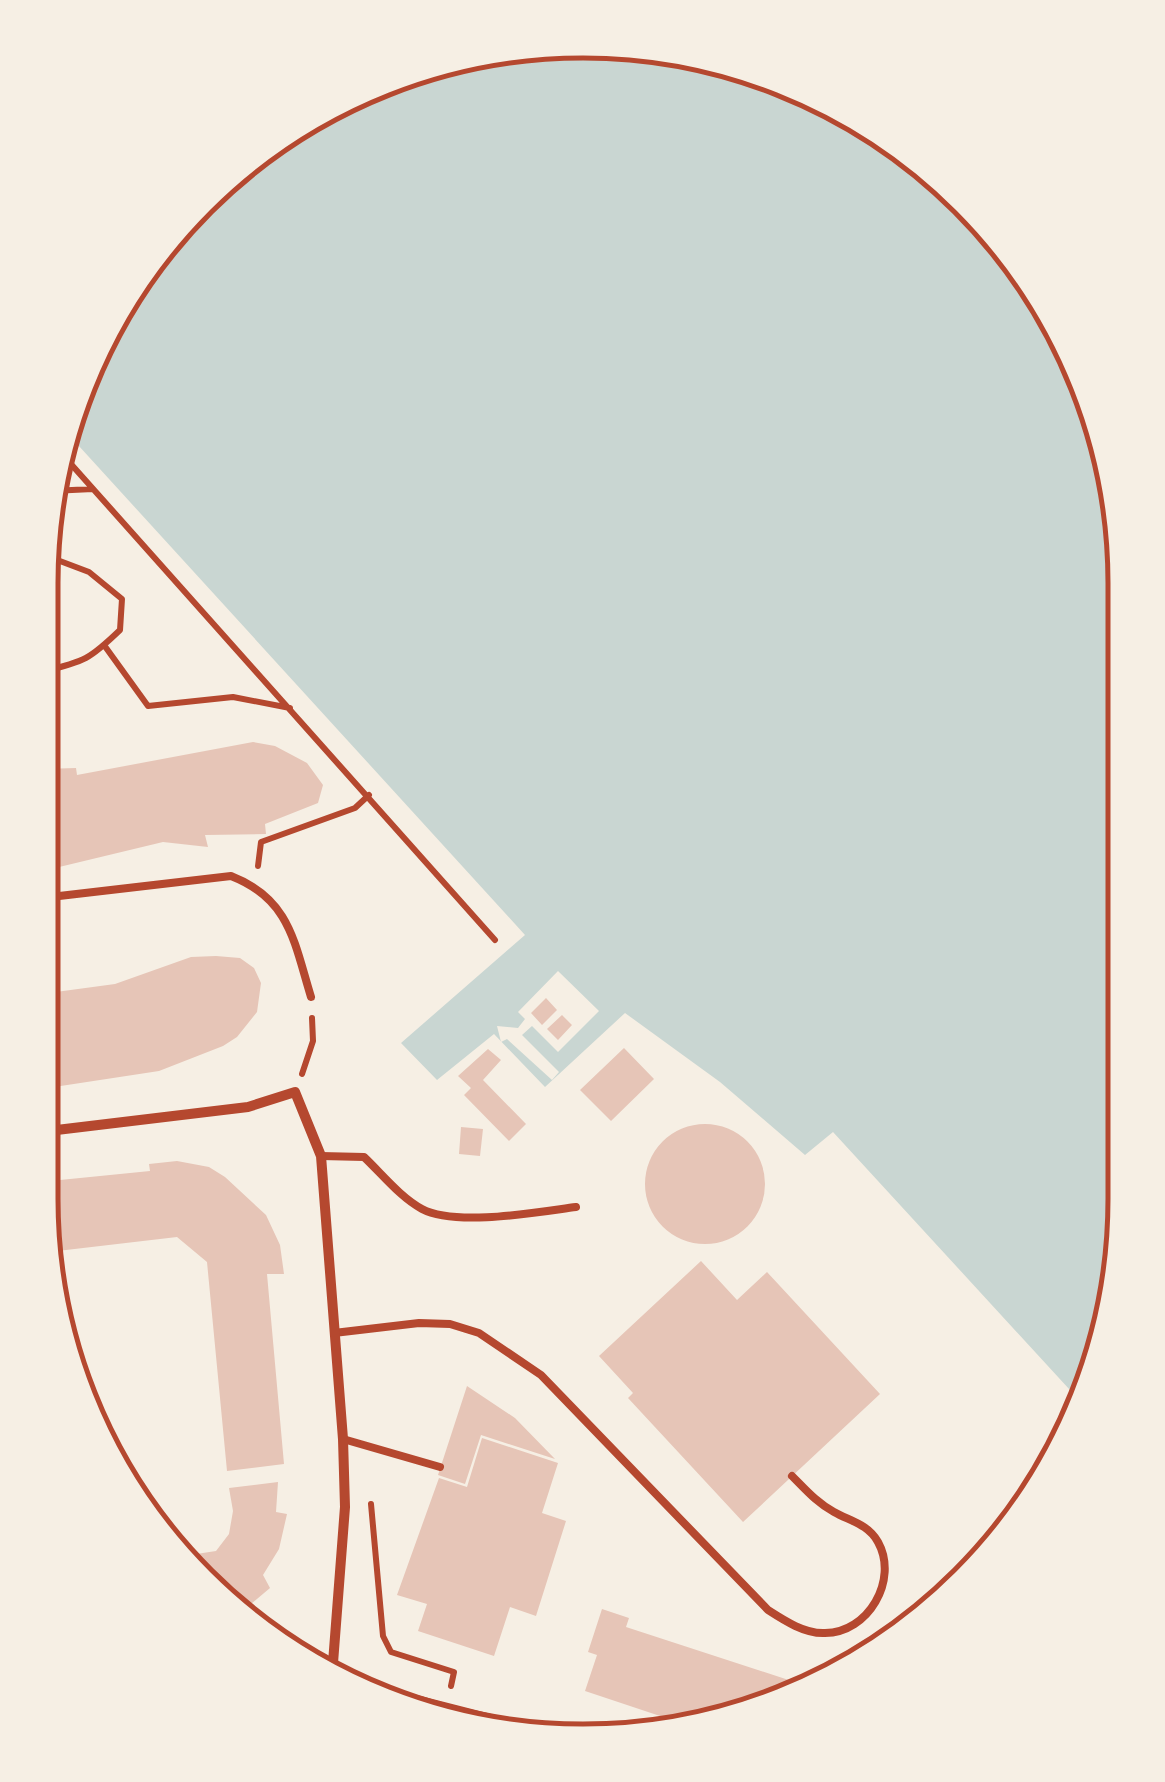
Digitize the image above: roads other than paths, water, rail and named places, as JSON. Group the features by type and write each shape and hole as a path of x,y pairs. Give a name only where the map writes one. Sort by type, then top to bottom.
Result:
{"street":[{"path":"58,1130 248,1107 295,1092 321,1156 343,1439 345,1507 333,1661"}],"lane":[{"path":"58,896 231,876 253,885 275,902 290,930 311,997"},
{"path":"321,1156 364,1158 410,1200 438,1214 532,1213 576,1206"},
{"path":"334,1333 419,1324 450,1324 479,1333 541,1375 768,1610 792,1625 822,1634 846,1630 868,1612 882,1591 886,1565 878,1540 861,1523 813,1497 792,1476"},
{"path":"343,1439 440,1466"}]}
